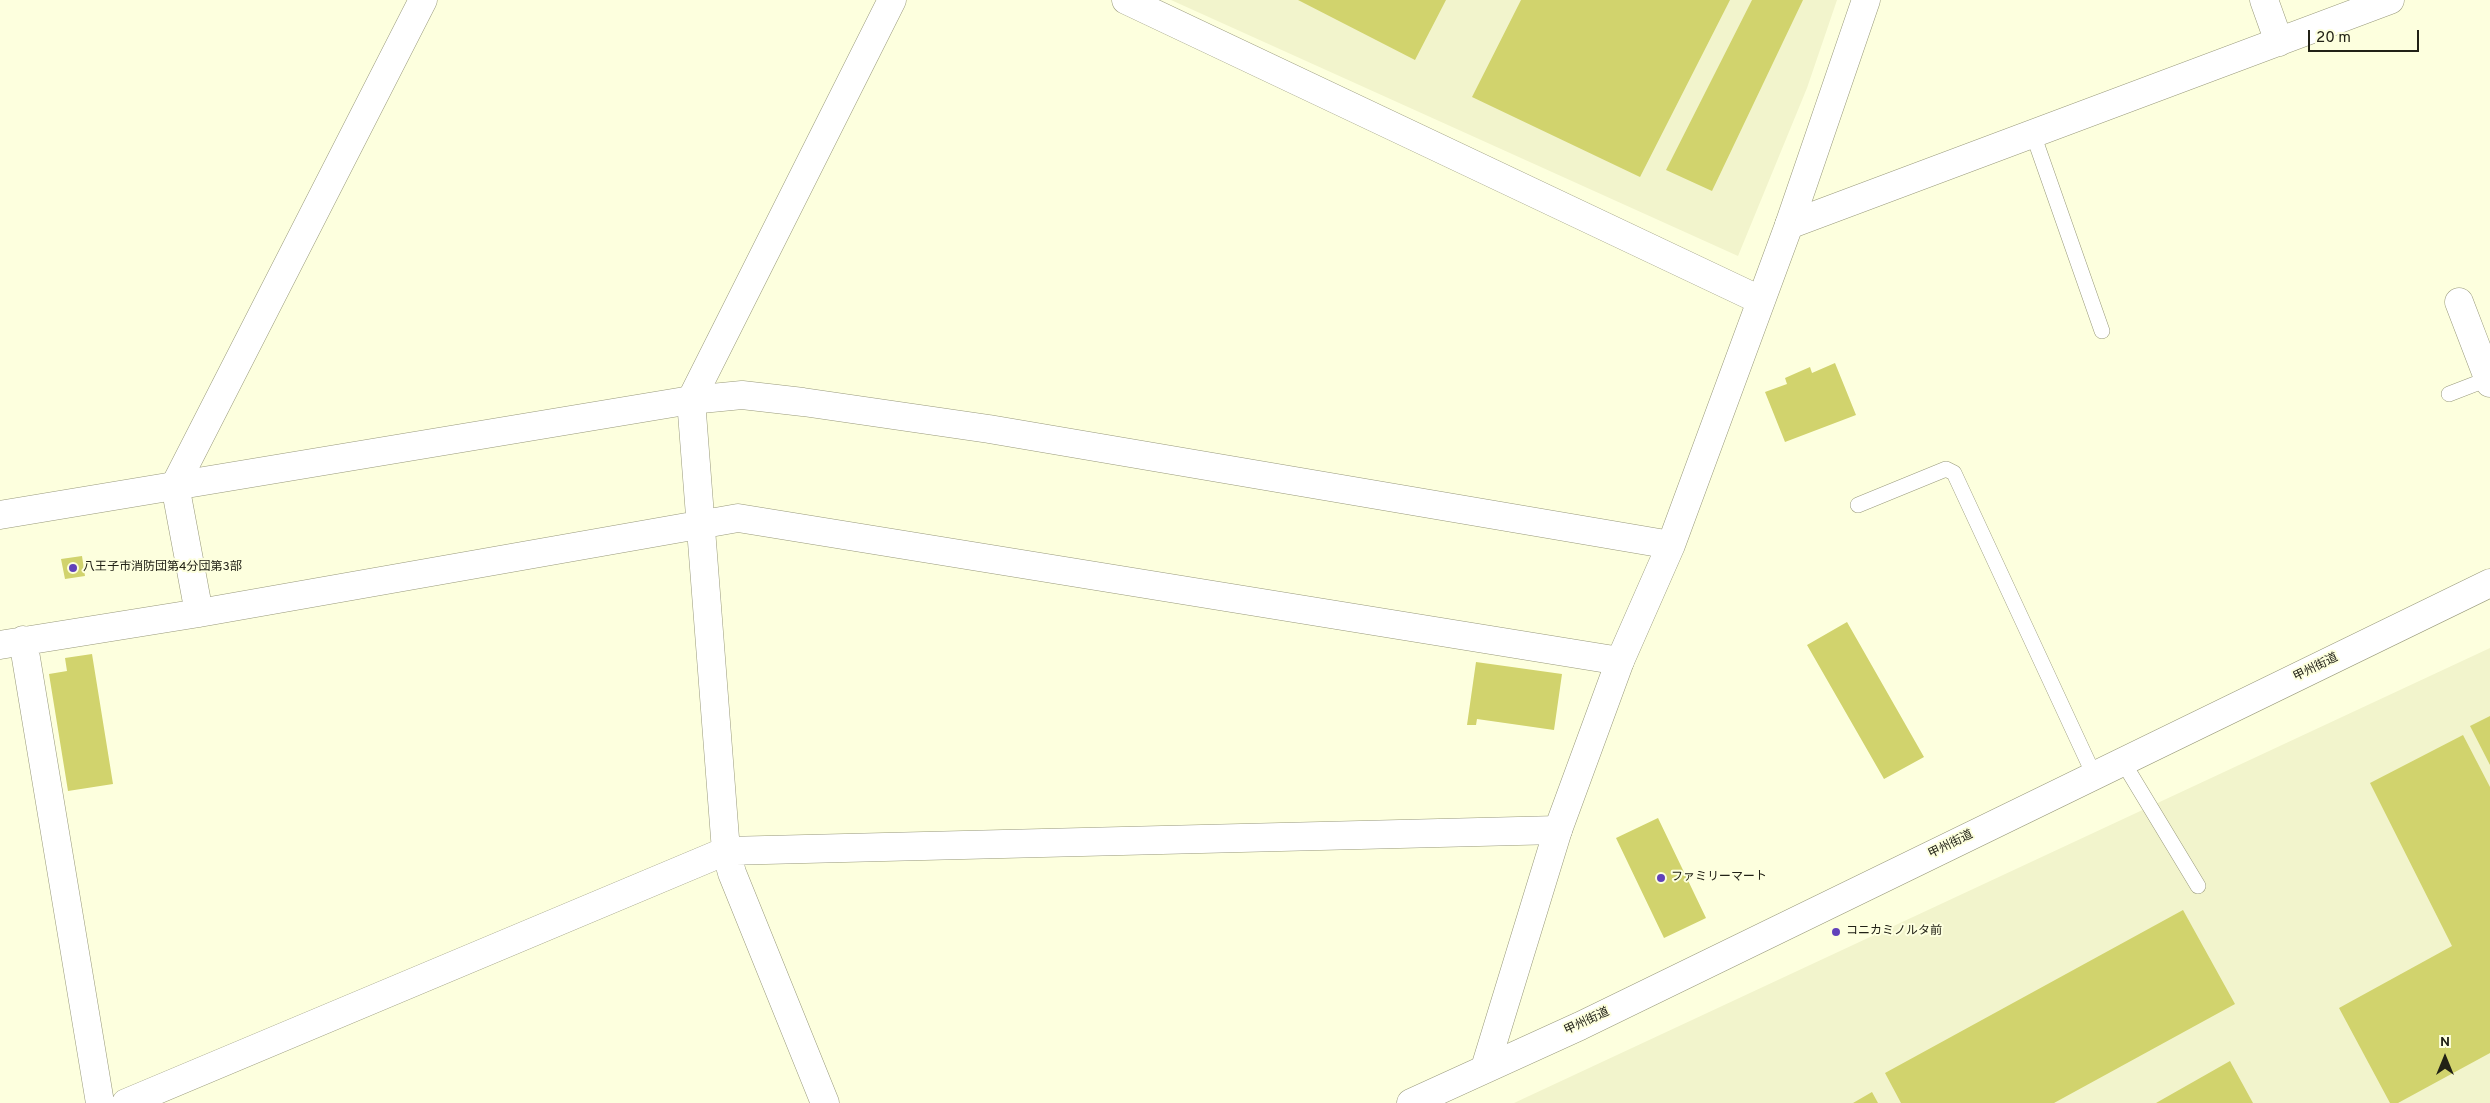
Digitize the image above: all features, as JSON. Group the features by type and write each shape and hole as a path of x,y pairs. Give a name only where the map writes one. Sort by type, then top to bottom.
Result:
{"street":[{"path":"198,613 175,485 423,0"},
{"path":"826,1103 732,873 726,851 691,400 892,0"},
{"path":"1485,1068 1558,830 1620,661 1671,545 1789,225 1866,0"},
{"path":"2264,0 2279,42"},
{"path":"1789,225 2390,0"},
{"path":"1136,2 1760,300"},
{"path":"2459,302 2489,381"},
{"path":"0,515 691,400 742,396 822,404 989,429 1671,545"},
{"path":"100,1103 12,642 198,613 738,518 1620,661"},
{"name":"甲州街道","path":"1411,1103 1580,1026 2490,583"},
{"path":"126,1103 726,851 1558,830"}],"lane":[{"path":"2033,134 2102,331"},
{"path":"2449,394 2489,381"},
{"path":"1858,505 1946,470 1954,472 2094,775"},
{"path":"2123,762 2198,886"}],"shaded area":[{"path":"1171,0 1837,0 1807,88 1738,256"},
{"path":"2490,648 2490,1103 1514,1103"}],"building":[{"path":"1298,0 1446,0 1415,60"},
{"path":"1521,0 1730,0 1640,177 1472,97"},
{"path":"1752,0 1803,0 1712,191 1666,170"},
{"path":"1835,363 1856,415 1785,442 1765,392 1787,384 1785,378 1810,367 1812,373"},
{"name":"八王子市消防団第4分団第3部","path":"82,556 85,576 65,579 61,559"},
{"path":"1847,622 1924,757 1884,779 1807,645"},
{"path":"92,654 113,784 68,791 49,674 67,671 65,658"},
{"path":"1476,662 1562,674 1554,730 1477,719 1476,725 1467,725"},
{"path":"2490,716 2490,765 2470,726"},
{"path":"2463,735 2490,787 2490,1053 2398,1103 2390,1103 2339,1008 2452,946 2370,783"},
{"name":"ファミリーマート","path":"1658,818 1706,918 1664,938 1616,838"},
{"path":"2183,910 2235,1004 2054,1103 1901,1103 1885,1073"},
{"path":"2230,1061 2253,1103 2156,1103"},
{"path":"1872,1092 1878,1103 1853,1103"}],"place":[{"name":"八王子市消防団第4分団第3部","path":"73,568"},
{"name":"ファミリーマート","path":"1661,878"},
{"name":"コニカミノルタ前","path":"1836,932"}]}
